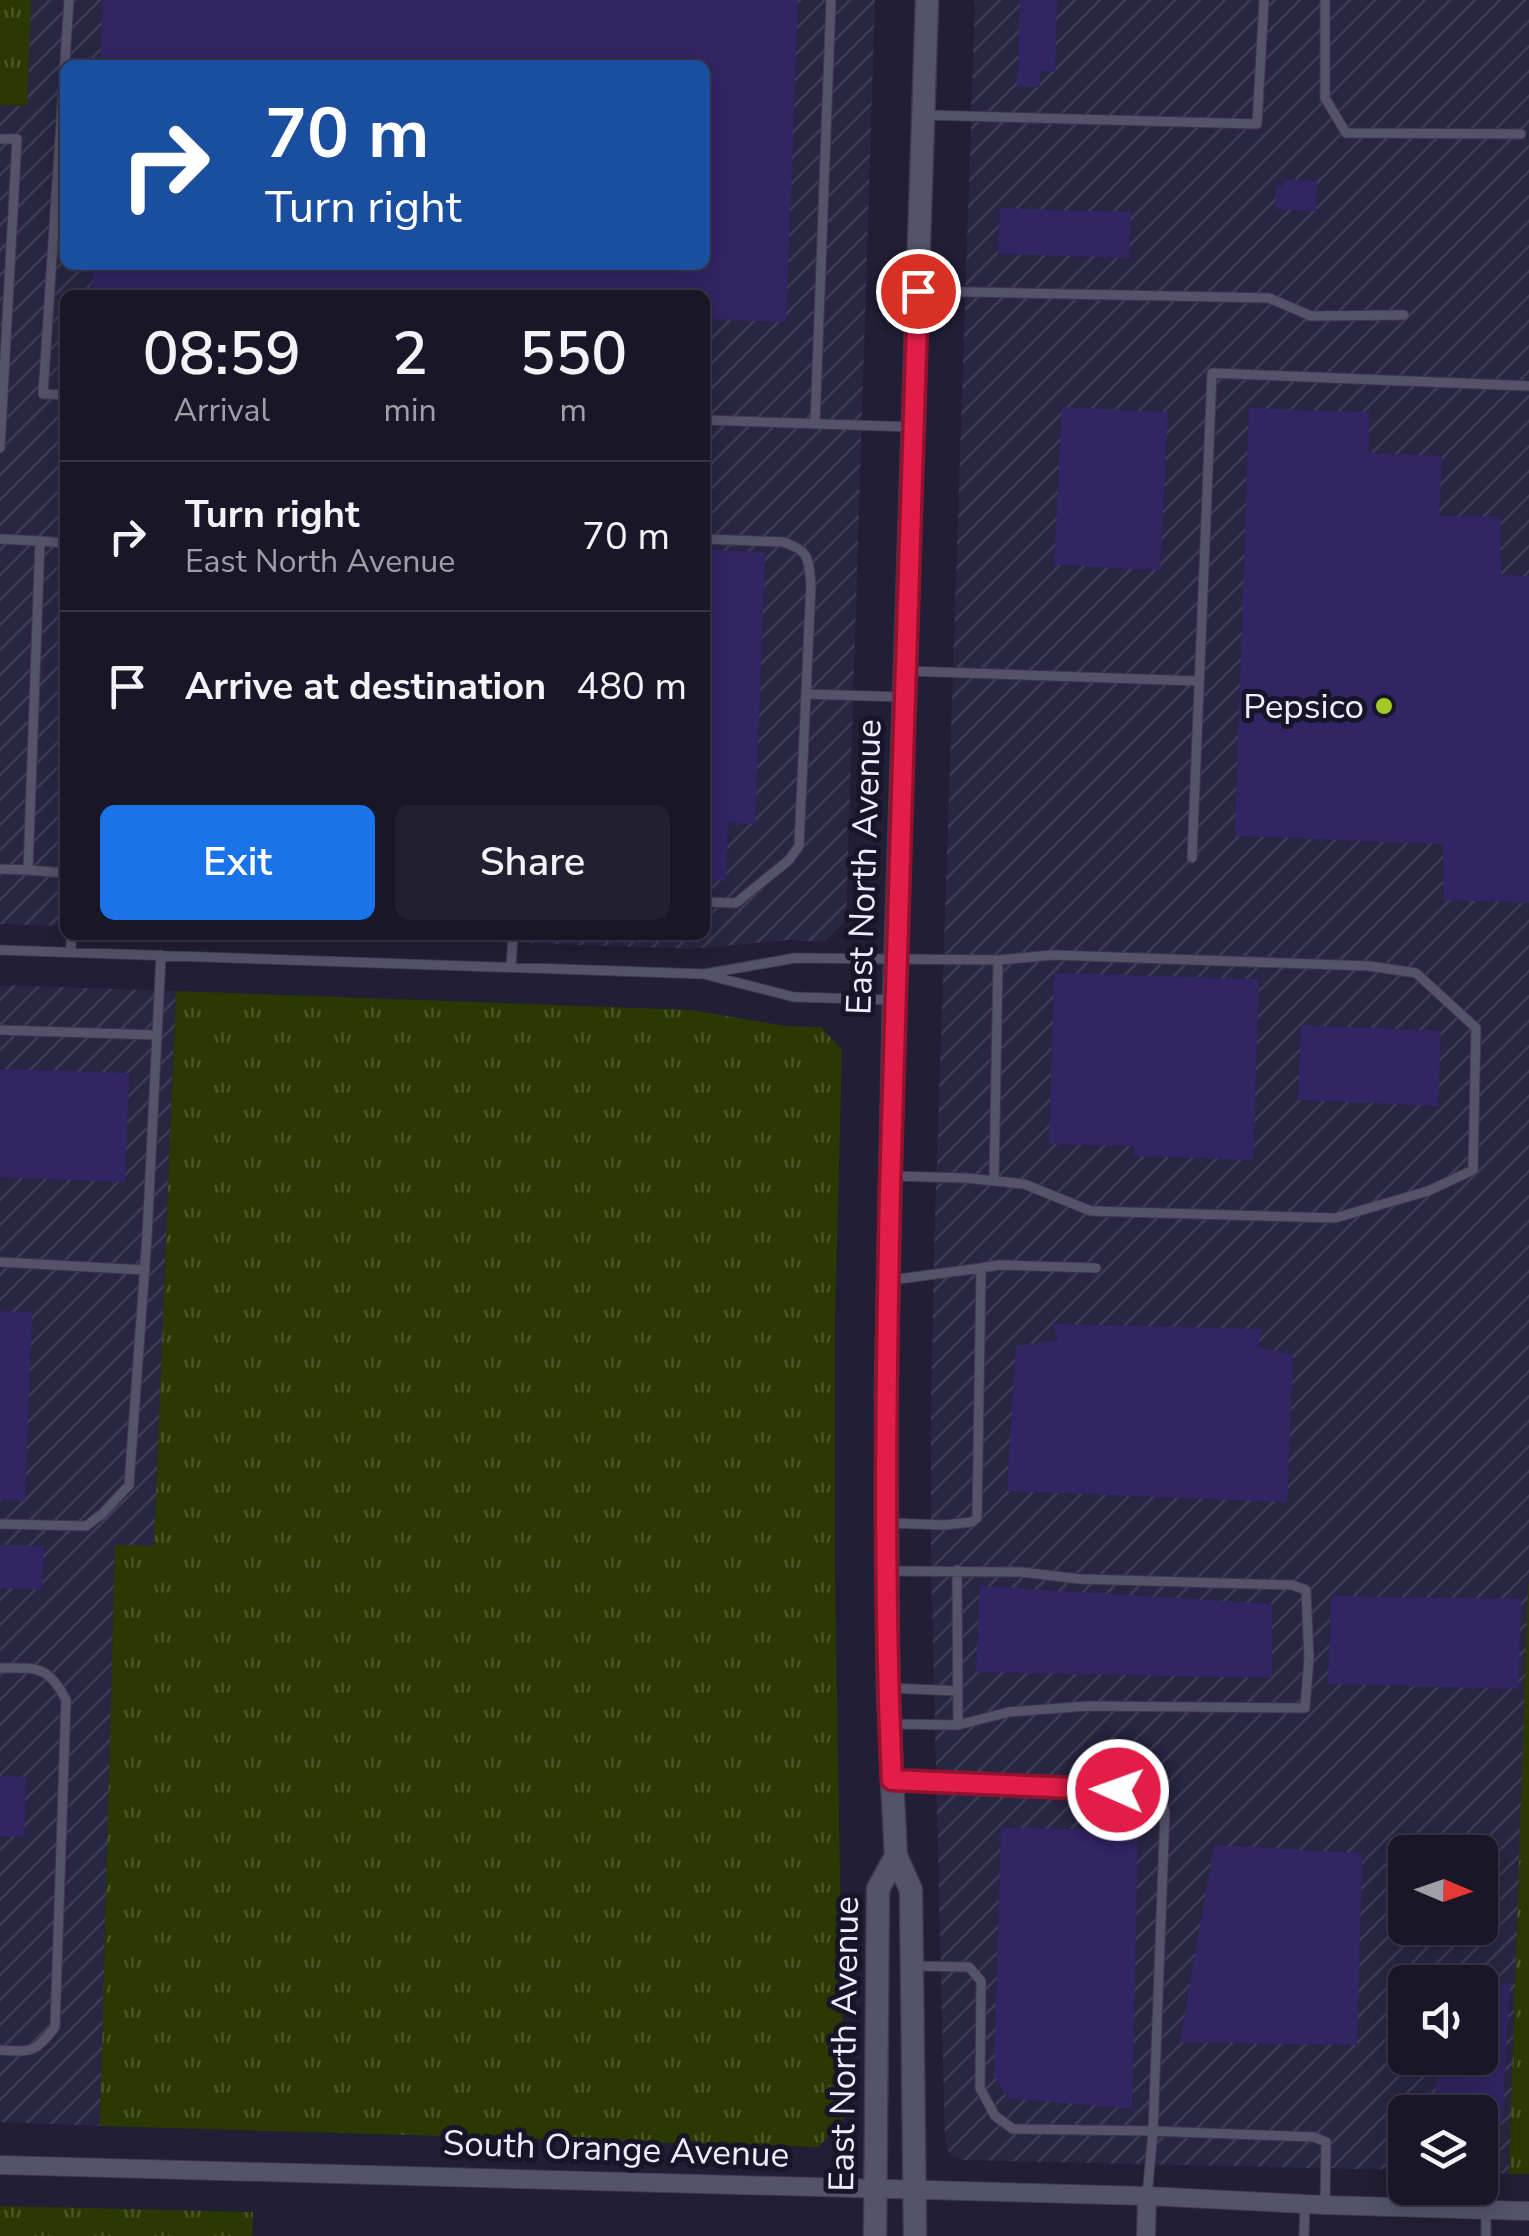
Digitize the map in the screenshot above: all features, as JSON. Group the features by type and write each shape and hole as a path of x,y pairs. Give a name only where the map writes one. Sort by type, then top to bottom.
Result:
{"street":[{"name":"East North Avenue","path":"916,2236 911,1890 896,1856 889,1724 888,1281 927,0"},
{"name":"East North Avenue","path":"875,2236 878,1888 896,1856"},
{"name":"South Orange Avenue","path":"0,2166 1147,2196 1529,2211"},
{"path":"1146,2236 1147,2196"}],"lane":[{"path":"65,60 69,0"},
{"path":"815,424 832,0"},
{"path":"924,115 1257,124 1264,0"},
{"path":"1326,0 1325,98 1346,133 1522,134"},
{"path":"60,136 43,394 60,395"},
{"path":"0,138 17,139 0,448"},
{"path":"918,291 1269,298 1311,316 1404,316"},
{"path":"1192,858 1212,373 1529,386"},
{"path":"710,420 914,427"},
{"path":"0,539 60,543"},
{"path":"710,539 783,542 802,549 808,556 811,584 799,846 788,860 736,903 710,902"},
{"path":"28,870 40,542"},
{"path":"906,670 1198,682"},
{"path":"806,694 905,696"},
{"path":"0,870 60,873"},
{"path":"70,952 71,940"},
{"path":"512,967 513,940"},
{"path":"0,950 704,974 795,958 998,960 1042,956 1369,966 1416,973 1476,1028 1473,1170 1428,1191 1335,1218 1091,1211 1024,1184 891,1176"},
{"path":"0,1524 86,1526 129,1485 145,1270 161,955"},
{"path":"994,1181 998,960"},
{"path":"704,974 794,997 894,1000"},
{"path":"0,1030 156,1036"},
{"path":"0,1262 145,1270"},
{"path":"888,1281 999,1265 1096,1268"},
{"path":"887,1523 944,1524 972,1522 977,1518 981,1268"},
{"path":"957,1570 958,1725"},
{"path":"888,1571 1021,1572 1080,1579 1292,1585 1306,1590 1309,1658 1305,1708 1087,1706 1008,1712 958,1725 889,1724"},
{"path":"0,1668 40,1668 56,1680 66,1700 55,2026 43,2043 28,2051 0,2050"},
{"path":"888,1688 958,1690"},
{"path":"892,1780 1154,1792 1164,1811 1153,2131 1147,2196"},
{"path":"912,1966 969,1967 981,1980 980,2088 995,2116 1013,2129 1314,2138 1326,2142 1325,2205"},
{"path":"1304,2236 1305,2204"},
{"path":"1486,2209 1486,2236"}],"shaded area":[{"path":"31,0 875,0 846,921 824,942 788,940 693,949 442,940 710,940 710,290 60,290 60,926 0,924 0,105 27,106"},
{"path":"975,0 1529,0 1529,1584 1509,2174 1498,2173 1498,2095 1388,2095 1388,2170 963,2160 950,2155 945,2143 931,1406"},
{"path":"0,985 176,991 154,1546 115,1546 100,2126 0,2122"}],"green space":[{"path":"0,0 31,0 27,106 0,105"},
{"path":"176,991 691,1010 785,1026 821,1027 842,1050 835,1319 835,1574 844,2121 818,2147 100,2126 115,1545 154,1546"},
{"path":"1528,1584 1529,2174 1509,2174"},
{"path":"0,2206 253,2212 252,2236 0,2236"}],"building":[{"path":"103,0 798,0 786,322 710,319 710,290 92,290 93,270 710,270 710,60 100,60"},
{"path":"1020,0 1057,0 1055,72 1040,71 1040,87 1017,86"},
{"path":"1284,179 1317,181 1316,211 1275,209 1276,186 1284,186"},
{"path":"1000,208 1131,212 1129,258 998,254"},
{"path":"1062,407 1168,412 1160,570 1054,565"},
{"name":"Pepsico","path":"1249,408 1369,412 1369,453 1442,456 1439,516 1500,517 1501,575 1529,576 1529,903 1444,900 1443,844 1235,836"},
{"path":"710,550 765,552 755,824 728,823 726,881 710,880"},
{"path":"1054,973 1259,979 1253,1160 1133,1156 1134,1146 1049,1144"},
{"path":"1301,1025 1441,1031 1438,1106 1298,1100"},
{"path":"0,1069 129,1073 125,1182 0,1177"},
{"path":"0,1311 32,1312 25,1501 0,1500"},
{"path":"1052,1324 1262,1329 1258,1347 1293,1355 1287,1502 1007,1491 1016,1346 1059,1340"},
{"path":"0,1545 44,1546 42,1590 0,1588"},
{"path":"980,1586 1272,1604 1272,1678 976,1672"},
{"path":"1331,1596 1521,1599 1518,1689 1328,1684"},
{"path":"0,1776 26,1777 24,1837 0,1836"},
{"path":"1001,1828 1138,1830 1132,2109 1008,2098 994,2076"},
{"path":"1214,1845 1362,1853 1357,2045 1180,2042"},
{"path":"1510,1983 1502,2122 1498,2122 1498,2095 1436,2095 1437,2075 1498,2075 1498,1984"}],"place":[{"name":"Pepsico","path":"1384,706"}],"route":[{"path":"918,291 894,1000 886,1392 892,1780 1118,1790"}]}
